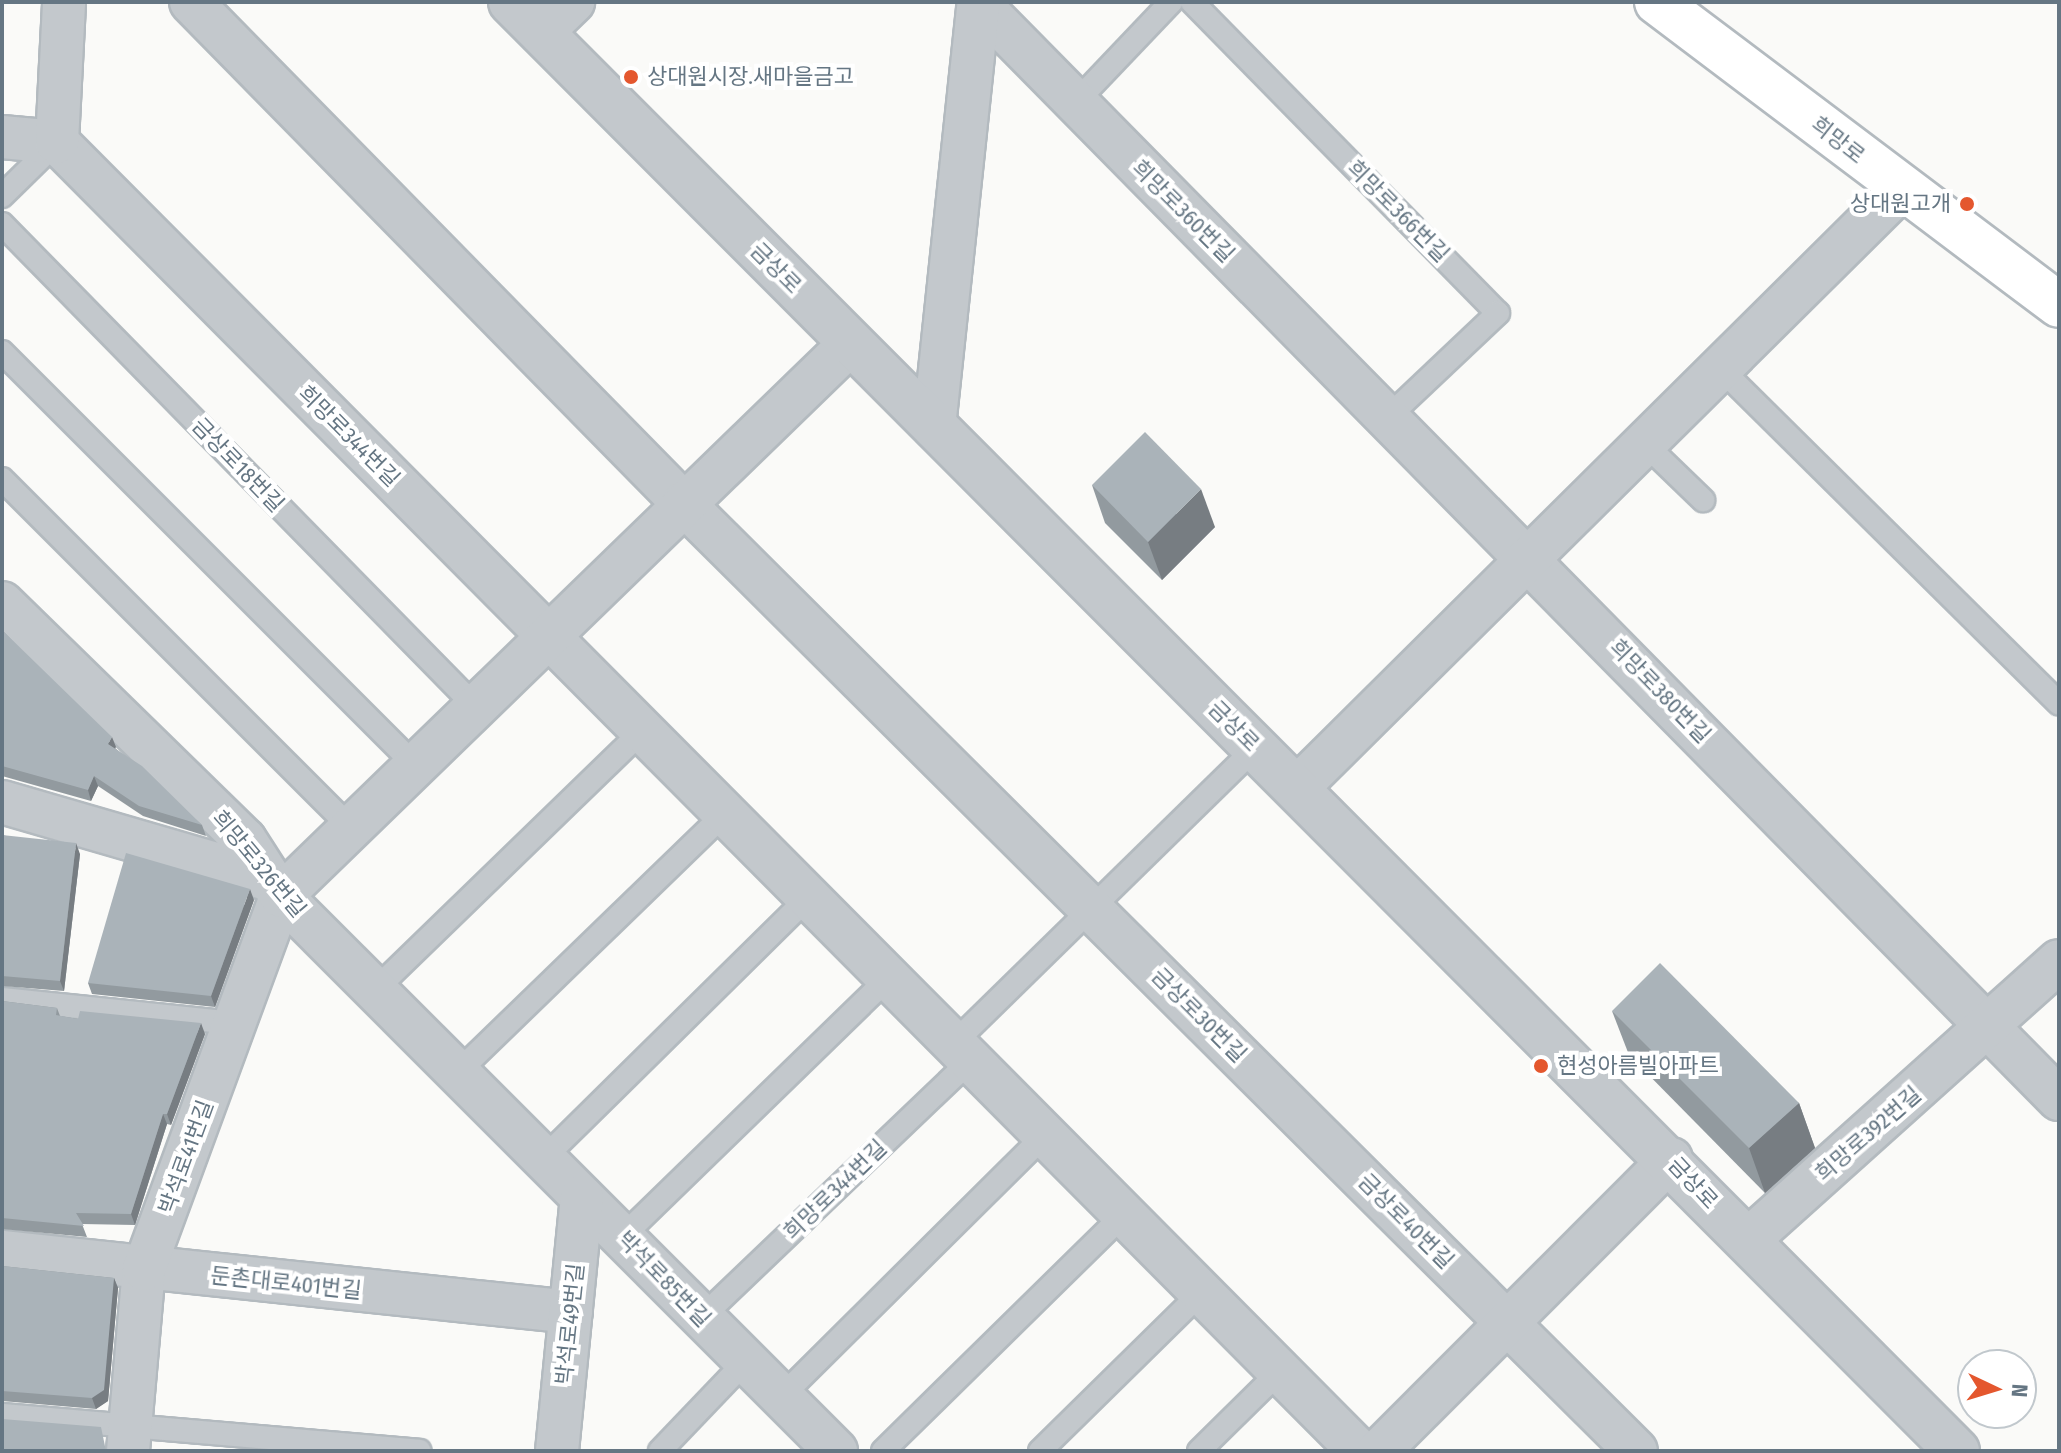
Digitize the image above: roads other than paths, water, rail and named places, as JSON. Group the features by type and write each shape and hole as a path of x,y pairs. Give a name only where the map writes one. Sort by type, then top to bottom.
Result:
{"main road":[{"name":"희망로","path":"1657,2 1900,190 2059,305"}],"street":[{"path":"2,137 57,142 64,2"},
{"path":"191,2 388,198 683,503"},
{"name":"금상로","path":"511,2 1296,789 1671,1159 1747,1241 1957,1451"},
{"path":"541,33 573,2"},
{"name":"희망로360번길","path":"979,3 1074,104 1389,416"},
{"name":"희망로360번길","path":"934,427 979,3"},
{"name":"희망로344번길","path":"57,142 547,635 640,733 1359,1451"},
{"path":"1296,789 1722,370 1900,190"},
{"path":"2,802 276,888 351,828 851,343"},
{"name":"희망로380번길","path":"1389,416 1989,1028"},
{"name":"금상로30번길","path":"683,503 1305,1121"},
{"name":"희망로326번길","path":"2,603 245,840 276,888 582,1197"},
{"name":"박석로41번길","path":"129,1439 144,1269 235,1023 276,888"},
{"name":"희망로392번길","path":"1747,1241 1989,1028 2059,961"},
{"path":"1989,1028 2059,1099"},
{"name":"금상로40번길","path":"1305,1121 1636,1451"},
{"path":"1379,1451 1671,1159"},
{"name":"박석로85번길","path":"582,1197 832,1450"},
{"name":"박석로49번길","path":"557,1451 582,1197"},
{"name":"둔촌대로401번길","path":"2,1252 571,1312"}],"lane":[{"path":"1074,104 1171,2"},
{"name":"희망로366번길","path":"1192,2 1498,313 1389,416"},
{"path":"2,196 57,142"},
{"name":"금상로18번길","path":"2,224 475,706"},
{"path":"2,352 415,765"},
{"path":"1722,370 2059,704"},
{"path":"1645,444 1703,500"},
{"path":"2,479 351,828"},
{"path":"376,989 640,733"},
{"path":"961,1054 1093,910 1256,747"},
{"path":"458,1072 724,814"},
{"path":"544,1158 808,898"},
{"path":"623,1236 888,978"},
{"path":"2,999 235,1023"},
{"name":"희망로344번길","path":"701,1318 961,1054"},
{"path":"782,1396 1045,1135"},
{"path":"883,1451 1123,1215"},
{"path":"1040,1451 1202,1292"},
{"path":"660,1451 746,1361"},
{"path":"1199,1451 1279,1372"},
{"path":"2,1415 129,1439 419,1451"}],"place":[{"name":"상대원시장.새마을금고","path":"631,77"},
{"name":"상대원고개","path":"1967,204"},
{"name":"현성아름빌아파트","path":"1541,1066"}]}
